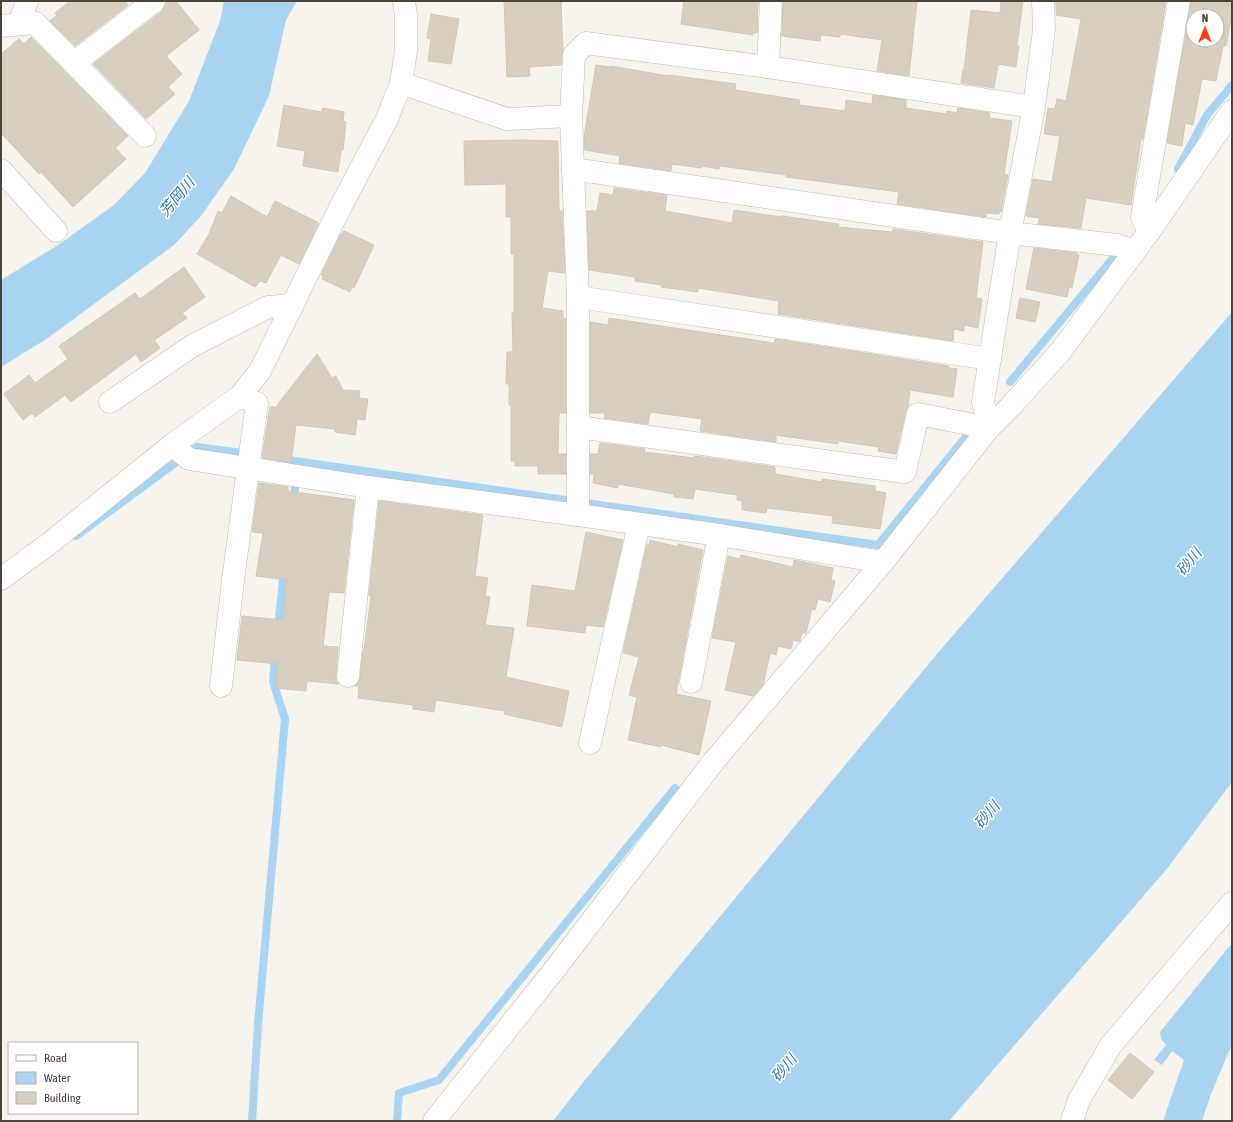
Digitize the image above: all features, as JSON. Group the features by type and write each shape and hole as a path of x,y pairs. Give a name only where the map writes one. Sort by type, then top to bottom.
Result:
{"street":[{"path":"10,25 27,1"},
{"path":"74,63 154,1"},
{"path":"1,579 179,452 240,396 260,371 341,206 387,119 401,83 406,50 406,15 404,1"},
{"path":"768,67 771,1"},
{"path":"1149,232 1142,216 1179,1"},
{"path":"989,428 983,402 1010,233 1034,107 1044,30 1044,2"},
{"path":"10,25 35,23 145,136"},
{"path":"578,506 578,297 571,116 574,55 586,43 768,67 1034,107"},
{"path":"401,83 507,119 571,116"},
{"path":"434,1121 555,968 714,761 883,562 989,428 1060,352 1149,232 1232,111"},
{"path":"573,169 1010,233 1117,245 1134,251"},
{"path":"3,176 56,230"},
{"path":"578,297 990,359"},
{"path":"110,402 192,346 268,307 293,305"},
{"path":"221,686 233,580 257,403 240,396"},
{"path":"578,427 905,472 918,414 989,428"},
{"path":"179,452 249,458 368,487 578,506 639,524 719,535 883,562"},
{"path":"348,676 368,487"},
{"path":"590,743 639,524"},
{"path":"691,682 719,535"},
{"path":"1072,1121 1079,1100 1111,1045 1232,903"}],"water":[{"name":"芳岡川","path":"224,1 297,1 286,20 269,96 234,169 201,216 174,245 48,338 1,367 1,280 58,245 114,205 145,173 189,101 220,21"},
{"name":"砂川","path":"1232,312 1232,782 1166,870 949,1121 553,1121 585,1080 936,655"},
{"path":"1232,943 1232,1044 1211,1094 1202,1121 1163,1121 1184,1060 1172,1051 1162,1065 1154,1060 1166,1045 1161,1039 1160,1032"}],"building":[{"path":"70,1 125,1 128,5 75,46 50,21 57,15 55,13"},
{"path":"168,1 176,1 199,30 166,56 182,74 168,87 175,94 146,119 93,64 162,11"},
{"path":"504,1 561,1 563,51 561,65 529,67 530,76 507,77"},
{"path":"684,1 758,1 757,33 753,32 753,35 681,24"},
{"path":"783,1 917,1 909,76 877,71 882,40 840,34 840,37 821,35 820,41 782,36"},
{"path":"1001,1 1023,1 1017,45 1019,46 1016,67 998,64 994,88 961,83 964,70 971,10 1000,13"},
{"path":"1056,1 1166,1 1143,139 1141,139 1131,205 1086,198 1081,228 1038,224 1040,218 1026,216 1033,179 1052,182 1060,136 1044,134 1048,108 1055,109 1057,99 1066,101 1081,19 1056,15"},
{"path":"1191,1 1232,1 1232,15 1226,46 1225,8 1190,8"},
{"path":"431,14 459,19 451,64 428,61 431,39 427,38"},
{"path":"1185,36 1185,48 1223,48 1216,81 1202,79 1193,125 1185,123 1182,146 1167,143"},
{"path":"31,37 128,136 115,148 126,159 73,207 41,172 39,174 1,133 1,54 19,39 24,44"},
{"path":"596,65 611,66 668,76 736,84 735,90 800,100 799,105 845,111 846,100 872,104 873,95 906,100 906,108 946,114 947,111 957,113 958,108 990,113 989,118 1012,121 1004,174 1008,175 1001,212 999,211 999,214 986,213 986,217 897,204 899,192 786,177 787,175 720,166 719,169 672,164 671,171 619,163 620,156 585,150 584,137"},
{"path":"284,105 321,112 323,108 344,112 343,121 346,122 343,150 341,150 338,172 303,166 305,151 277,146"},
{"path":"464,141 558,141 559,211 562,211 565,273 548,271 542,308 563,311 563,318 566,319 566,413 559,413 558,454 566,454 566,474 538,474 538,466 515,466 515,461 511,461 511,405 509,405 509,384 506,384 507,352 513,352 512,313 514,313 514,254 511,254 511,217 506,217 506,184 465,185"},
{"path":"614,188 667,195 665,211 732,223 734,210 839,224 838,227 893,232 893,229 983,242 976,298 982,299 978,328 964,325 964,331 954,329 953,341 778,314 779,301 698,288 698,292 661,287 661,285 635,281 635,277 589,270 587,211 597,211 600,193 613,195"},
{"path":"231,196 267,217 275,201 319,223 299,264 281,255 266,283 260,281 255,287 197,254 209,234 218,211 222,213"},
{"path":"344,231 374,245 354,288 352,287 350,292 322,279 323,276 321,275 341,234"},
{"path":"1034,248 1077,253 1079,255 1072,288 1069,287 1067,297 1026,289"},
{"path":"184,267 205,297 182,313 187,318 154,340 160,348 141,362 136,354 71,402 65,395 35,417 32,413 23,420 4,394 29,375 35,383 68,359 59,346 135,293 140,299"},
{"path":"1020,298 1040,302 1035,322 1016,318"},
{"path":"609,318 774,343 775,339 949,366 949,368 957,369 953,397 910,390 908,406 896,454 878,451 879,447 838,441 838,444 776,435 776,442 700,431 702,419 650,412 648,424 604,418 605,413 590,413 590,322 608,325"},
{"path":"317,354 332,378 336,376 343,390 360,391 359,398 368,399 365,420 357,419 355,435 335,432 335,429 296,425 291,462 262,458 270,407 277,407"},
{"path":"600,443 645,449 644,452 694,458 695,456 775,467 775,474 822,482 822,479 875,486 875,491 886,493 880,529 832,523 833,516 767,508 766,513 742,510 742,501 737,500 737,495 695,489 693,499 674,497 674,494 618,484 618,488 593,483 594,474 590,474 590,454 598,454"},
{"path":"259,483 288,487 288,491 354,500 344,593 329,592 323,646 338,647 336,681 339,684 307,681 306,691 276,688 278,664 237,660 242,616 283,620 287,580 256,576 263,533 252,532"},
{"path":"379,501 483,515 475,576 488,578 485,596 490,597 485,625 514,628 506,677 569,691 562,727 504,714 505,711 436,700 434,712 413,709 413,705 358,698 359,686 355,686 360,678 364,650 371,596 369,596"},
{"path":"586,532 623,540 603,627 586,625 585,633 527,626 532,585 575,591"},
{"path":"650,540 678,547 678,544 703,550 676,694 711,701 699,755 661,745 661,747 628,740 637,697 629,695 639,657 623,653 647,544 649,545"},
{"path":"741,555 793,567 794,560 833,568 831,580 835,581 830,602 818,599 815,610 812,609 806,633 802,633 799,642 793,640 791,649 778,646 776,655 770,653 763,685 753,696 725,690 736,642 712,638 728,556 740,559"},
{"path":"1130,1053 1154,1072 1132,1099 1108,1080"}],"waterway":[{"path":"1178,169 1207,115 1232,85"},
{"path":"1010,382 1113,258"},
{"path":"281,459 878,545 965,438"},
{"path":"76,536 197,447 250,454"},
{"path":"293,502 296,483"},
{"path":"278,629 284,569"},
{"path":"252,1121 258,1024 285,719 273,682 275,653"},
{"path":"397,1121 399,1093 439,1080 675,788"}]}
